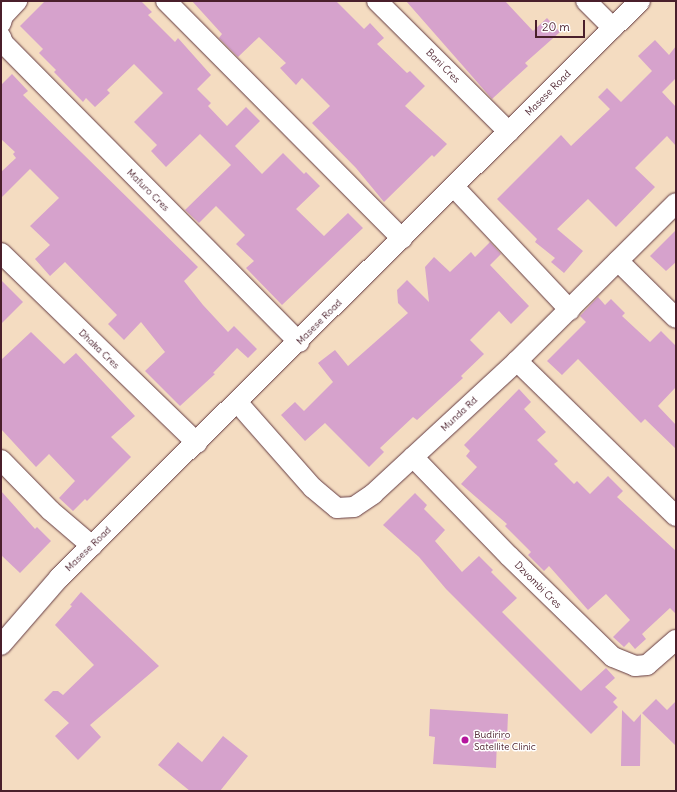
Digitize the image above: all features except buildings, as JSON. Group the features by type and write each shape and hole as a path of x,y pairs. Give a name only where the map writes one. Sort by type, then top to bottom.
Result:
{"street":[{"path":"1,23 2,16 17,1"},
{"path":"166,1 402,239"},
{"name":"Bani Cres","path":"377,1 509,132"},
{"path":"586,1 613,28"},
{"name":"Masese Road","path":"3,638 59,578 238,403 640,1"},
{"name":"Mafuro Cres","path":"1,36 2,43 299,342"},
{"path":"454,187 570,310"},
{"name":"Munda Rd","path":"238,403 313,488 337,508 354,507 363,502 517,361 676,203"},
{"name":"Dhaka Cres","path":"1,253 197,443"},
{"path":"618,261 676,318"},
{"path":"517,361 676,516"},
{"name":"Dzvombi Cres","path":"413,457 509,556 613,658 635,666 647,665 676,640"},
{"path":"1,460 51,511 92,546"}],"place":[{"name":"Budiriro Satellite Clinic","path":"465,740"}]}
